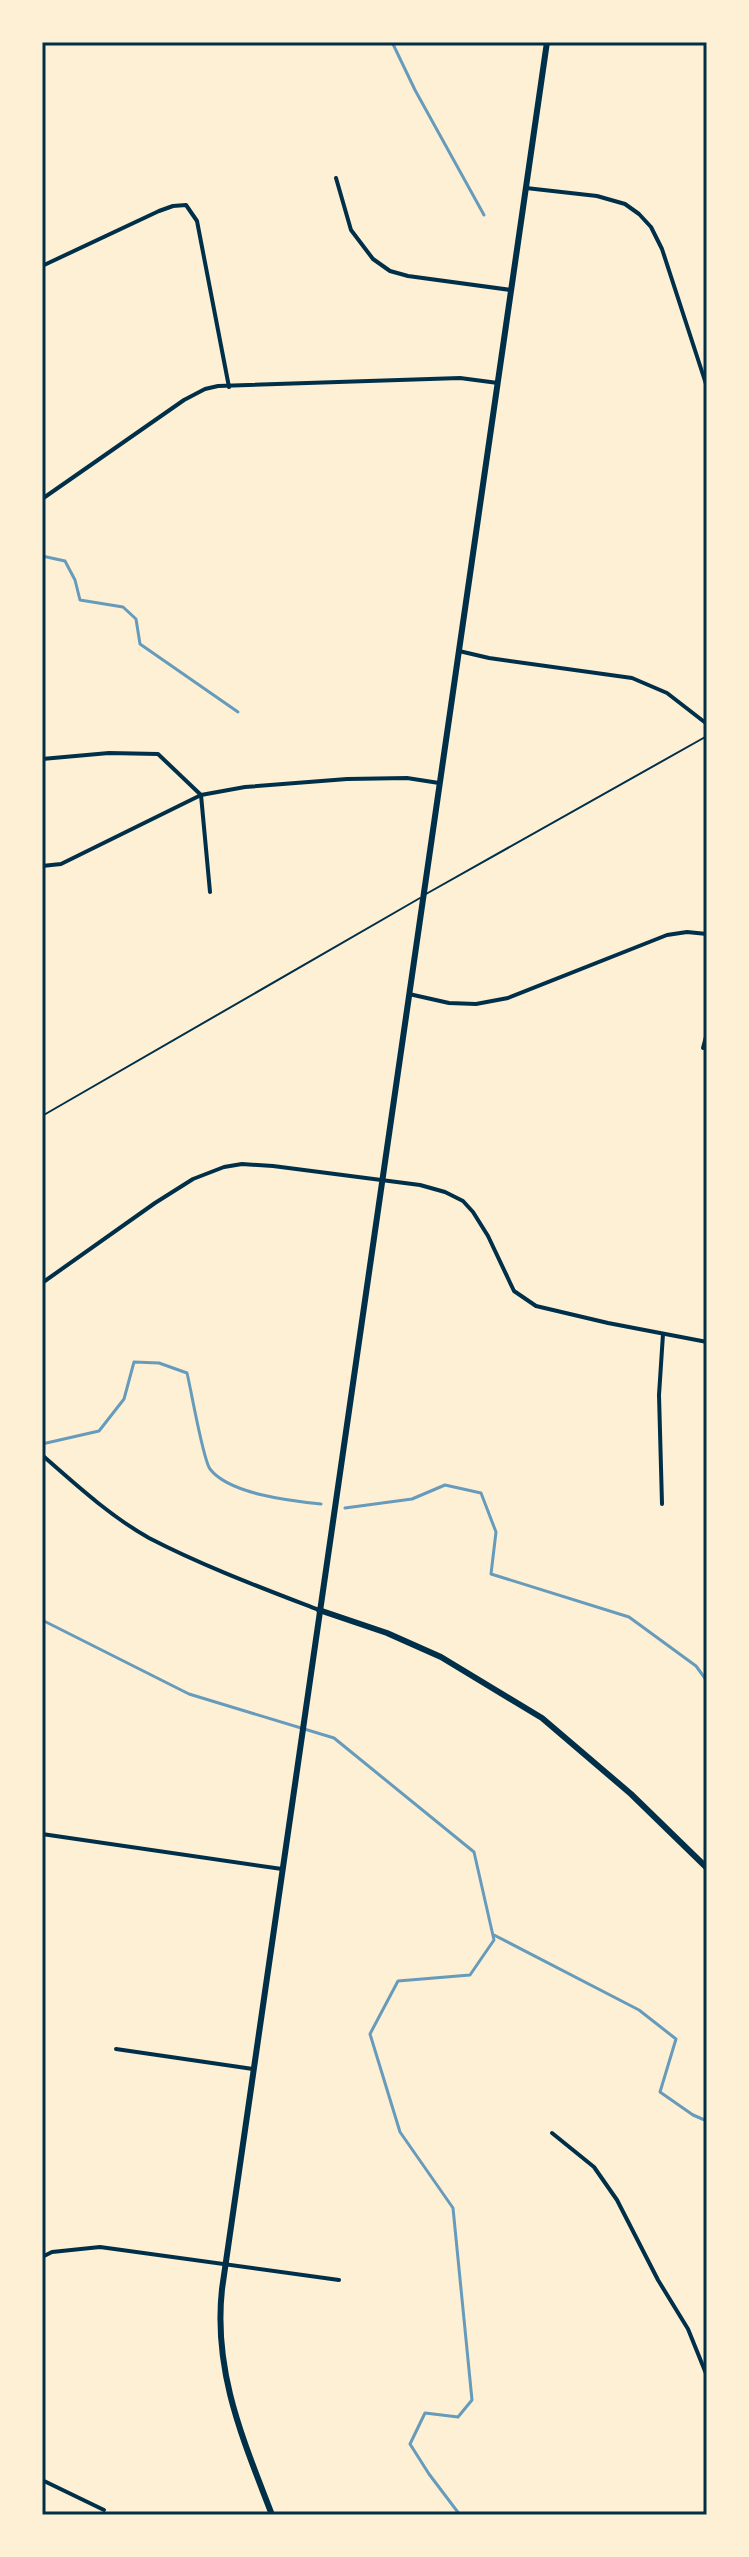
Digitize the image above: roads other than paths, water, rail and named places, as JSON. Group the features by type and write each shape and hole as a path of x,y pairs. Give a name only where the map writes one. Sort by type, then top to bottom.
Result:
{"street":[{"path":"272,2515 237,2422 224,2375 219,2317 547,42"},
{"path":"336,178 351,230 373,259 390,271 511,290"},
{"path":"526,188 597,196 625,204 651,227 662,249 707,387"},
{"path":"42,266 159,211 186,205 197,221 229,387"},
{"path":"42,499 184,400 205,389 258,384 460,378 498,383"},
{"path":"459,651 632,678 667,693 707,724"},
{"path":"42,759 109,753 158,754 201,795 210,892"},
{"path":"42,866 61,864 201,795 245,787 347,779 407,778 439,783"},
{"path":"409,994 449,1003 476,1004 508,998 667,935 687,932 707,934"},
{"path":"703,1048 707,1033"},
{"path":"42,1283 193,1179 224,1167 259,1165 420,1185 445,1192 463,1201 473,1212 514,1291 536,1306 707,1342"},
{"path":"662,1504 659,1395 663,1334"},
{"path":"42,1455 97,1502 147,1537 227,1574 390,1634 447,1660 542,1718 631,1794 707,1868"},
{"path":"42,1834 282,1869"},
{"path":"116,2049 253,2069"},
{"path":"552,2133 594,2167 617,2200 658,2280 688,2329 707,2376"},
{"path":"42,2257 52,2252 100,2247 339,2280"},
{"path":"42,2480 104,2510"}],"lane":[{"path":"42,1116 707,736"}],"waterway":[{"path":"392,42 484,215"},
{"path":"42,556 65,561 75,580 80,600 123,607 136,619 140,644 238,712"},
{"path":"42,1444 99,1431 124,1399 134,1362 159,1363 187,1373 207,1463 219,1478 261,1495 321,1504"},
{"path":"345,1508 412,1499 445,1485 481,1493 496,1532 491,1574 629,1617 696,1666 707,1681"},
{"path":"42,1620 189,1694 334,1738 474,1852 494,1940 470,1975 398,1981 370,2034 400,2132 453,2208 472,2400 458,2417 425,2413 410,2444 460,2515"},
{"path":"494,1935 639,2010 676,2039 660,2092 707,2121"}]}
